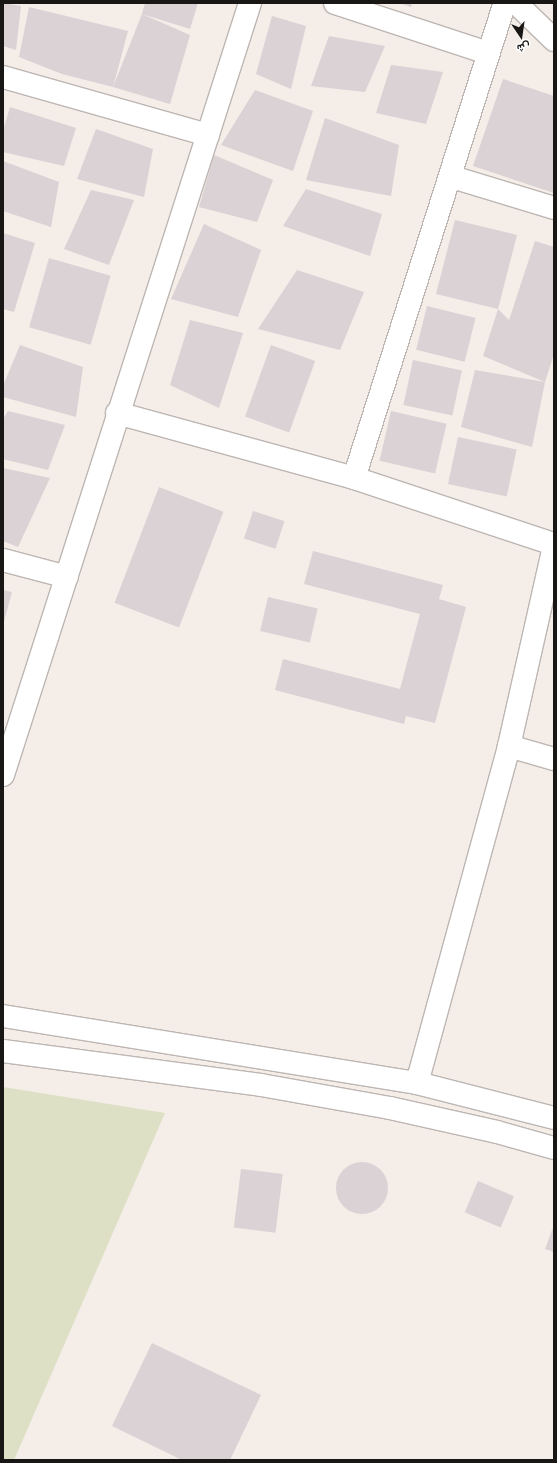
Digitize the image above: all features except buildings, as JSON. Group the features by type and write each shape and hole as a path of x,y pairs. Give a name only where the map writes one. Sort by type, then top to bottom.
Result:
{"street":[{"path":"3,775 250,3"},
{"path":"335,3 488,53"},
{"path":"354,478 452,177 488,53 505,3"},
{"path":"516,3 554,40"},
{"path":"3,77 208,135"},
{"path":"452,177 554,208"},
{"path":"118,413 354,478 554,544"},
{"path":"417,1083 510,746 554,547"},
{"path":"3,560 67,577"},
{"path":"510,746 554,759"},
{"path":"3,1016 417,1083 554,1118"},
{"path":"3,1051 260,1085 421,1115 497,1132 554,1148"}],"green space":[{"path":"3,1087 165,1113 14,1460 3,1460"}]}
